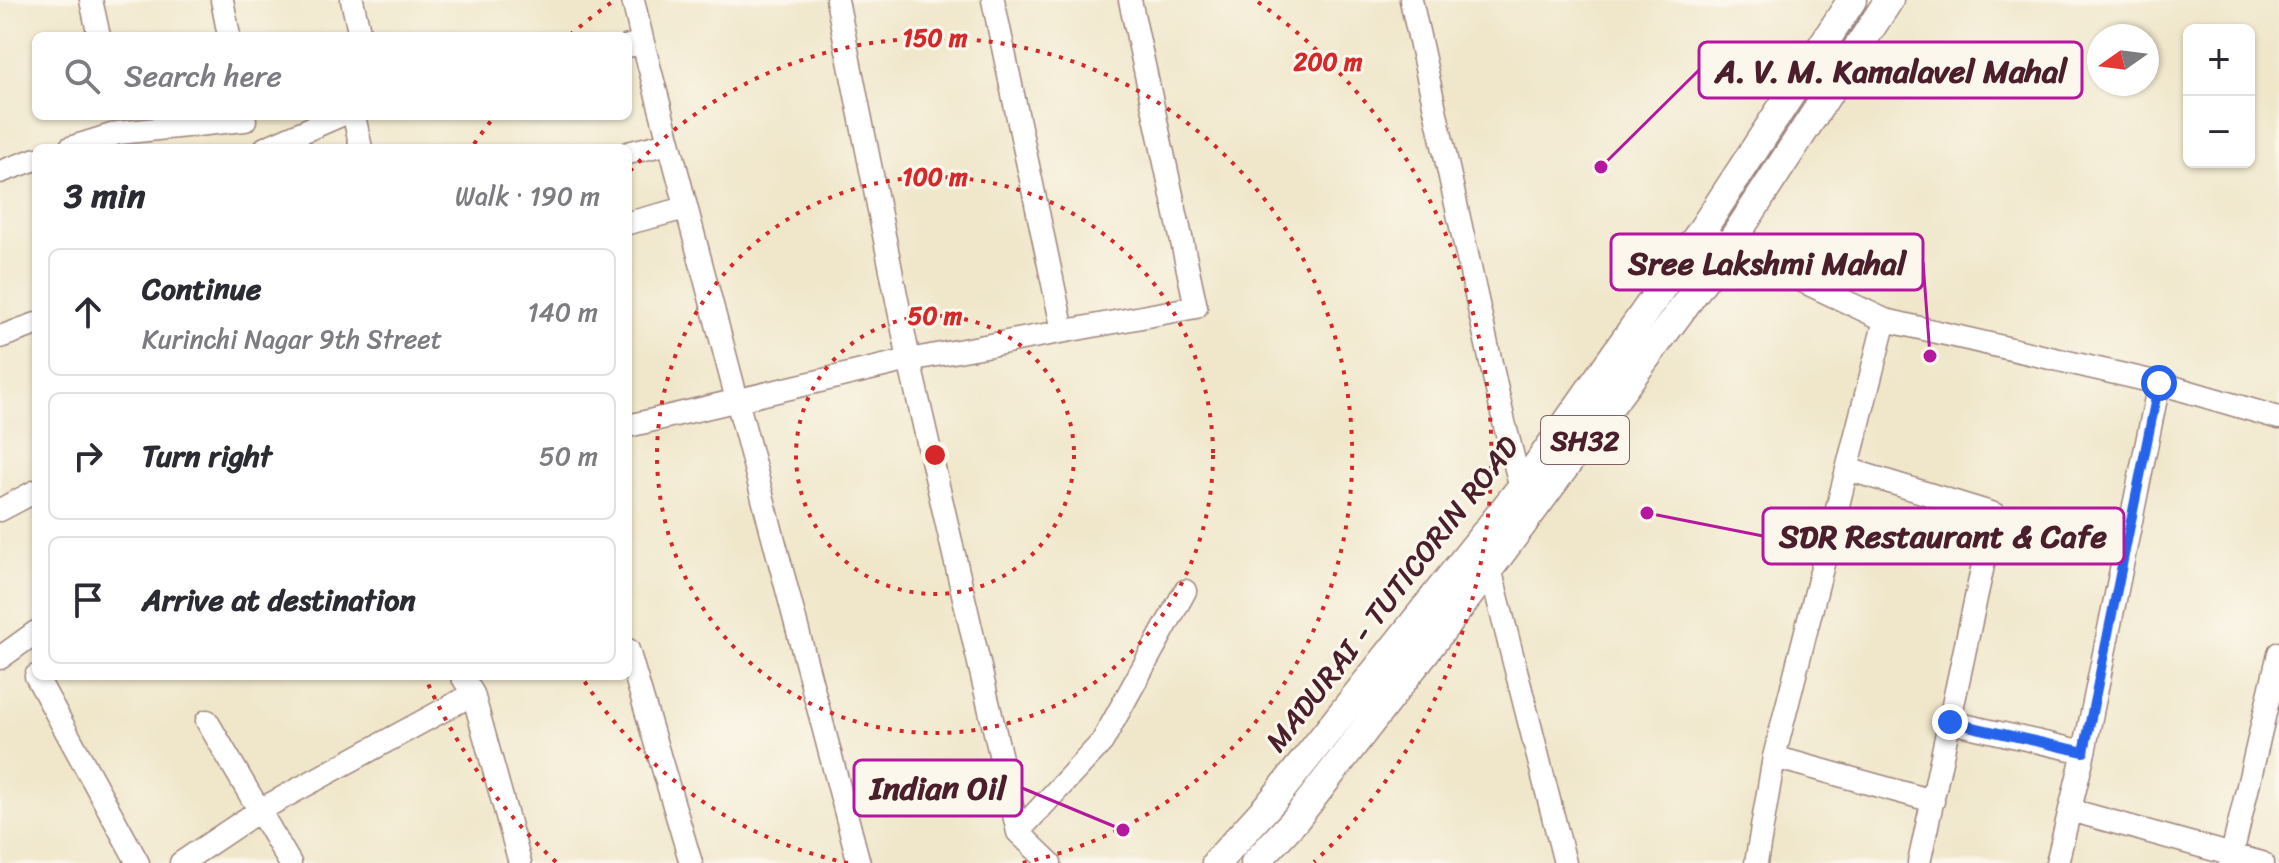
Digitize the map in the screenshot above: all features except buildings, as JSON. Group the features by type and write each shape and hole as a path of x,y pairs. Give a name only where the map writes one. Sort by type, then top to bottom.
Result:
{"main road":[{"name":"MADURAI - TUTICORIN ROAD","path":"1216,863 1274,799 1521,488 1700,233 1852,0"},
{"name":"MADURAI - TUTICORIN ROAD","path":"1255,863 1295,820 1490,568 1728,247 1889,0"}],"street":[{"path":"91,0 98,32"},
{"path":"222,0 228,32"},
{"path":"352,0 359,32"},
{"path":"633,0 636,44 669,143 859,863"},
{"path":"837,0 909,360 1018,832 1050,863"},
{"path":"993,0 1063,331"},
{"path":"632,425 909,360 1196,307 1130,0"},
{"path":"1411,0 1500,406 1521,488"},
{"path":"78,144 116,124 202,120"},
{"path":"246,120 252,144"},
{"path":"274,144 330,120"},
{"path":"355,120 360,144"},
{"path":"632,152 669,143"},
{"path":"0,172 32,160"},
{"path":"632,222 686,208"},
{"path":"1700,233 1885,320 2159,383 2279,418"},
{"path":"1756,863 1774,757 1885,320"},
{"path":"0,337 32,325"},
{"path":"2057,863 2084,752 2159,383"},
{"path":"1847,469 1994,514 1919,863"},
{"path":"0,510 32,493"},
{"path":"1490,568 1565,863"},
{"path":"1018,832 1102,742 1185,591"},
{"path":"0,658 28,638"},
{"path":"2231,858 2279,653"},
{"path":"632,664 691,863"},
{"path":"38,680 138,863"},
{"path":"181,863 260,810 467,685 520,863"},
{"path":"207,721 290,863"},
{"path":"1950,722 2084,752"},
{"path":"1774,757 1933,801"},
{"path":"2070,810 2231,858 2262,863"}],"place":[{"name":"A. V. M. Kamalavel Mahal","path":"1601,167"},
{"name":"Sree Lakshmi Mahal","path":"1930,356"},
{"name":"SDR Restaurant & Cafe","path":"1647,513"},
{"name":"Indian Oil","path":"1123,830"}],"route":[{"path":"1950,722 2084,752 2159,383"}]}
